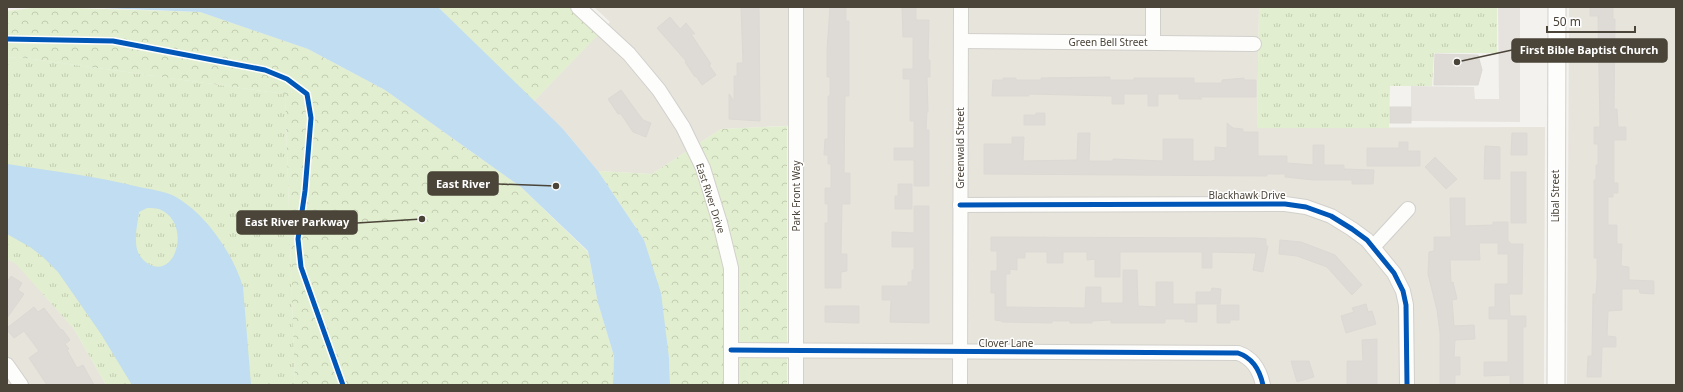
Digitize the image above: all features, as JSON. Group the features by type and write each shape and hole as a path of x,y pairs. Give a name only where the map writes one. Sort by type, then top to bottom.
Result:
{"street":[{"name":"East River Drive","path":"578,7 629,54 659,90 683,127 703,168 720,223 731,268 731,385"},
{"name":"Park Front Way","path":"796,7 796,385"},
{"name":"Greenwald Street","path":"960,385 961,7"},
{"path":"1153,7 1154,42"},
{"name":"Libal Street","path":"1556,7 1556,385"},
{"name":"Green Bell Street","path":"961,41 1254,44"},
{"name":"Blackhawk Drive","path":"960,205 1285,204 1306,207 1331,216 1367,240 1394,273 1403,291 1406,305 1406,385"},
{"path":"1373,247 1408,209"},
{"name":"Clover Lane","path":"731,350 1238,353 1245,355 1256,367 1261,375 1263,385"},
{"path":"7,365 21,385"}],"shaded area":[{"path":"594,7 1259,7 1257,128 1545,127 1544,385 803,385 803,125 721,129 652,174 598,171 563,129 533,102 610,22"},
{"path":"1498,7 1520,7 1520,122 1411,121 1411,86 1474,87 1475,99 1499,99"},
{"path":"1569,7 1676,7 1676,385 1567,385"},
{"path":"7,259 16,263 74,329 106,385 7,385"}],"green space":[{"path":"40,7 200,12 308,49 385,90 521,187 588,252 598,303 614,356 613,385 295,385 285,94 18,57 7,58 7,11"},
{"path":"438,7 578,7 603,30 533,102"},
{"path":"1259,7 1497,7 1497,53 1434,53 1432,86 1390,86 1389,128 1257,128"},
{"path":"18,57 285,94 295,385 106,385 74,329 16,264 7,259 7,58"},
{"path":"787,126 787,385 670,385 669,358 644,240 598,171 652,174 721,129"}],"water":[{"path":"79,7 438,7 563,129 598,171 644,240 661,293 669,358 670,385 613,385 614,356 598,303 588,251 521,187 385,90 308,49 200,12"},
{"path":"7,164 123,183 160,191 172,195 184,202 206,222 216,234 225,247 243,287 251,385 132,385 101,334 58,272 30,247 7,234","holes":["147,208 159,209 169,216 175,225 178,236 177,248 173,257 166,264 157,267 142,259 136,245 139,212"]}],"building":[{"path":"741,7 759,7 760,121 729,119 729,94 734,101 734,76 737,76 737,63 743,63"},
{"path":"830,7 846,7 846,21 849,21 849,96 845,96 844,173 850,173 850,204 842,204 841,254 847,254 847,271 841,272 841,288 825,288 825,223 828,223 828,204 825,204 825,188 831,188 831,164 828,164 828,155 824,155 825,139 828,139 828,96 830,96 830,77 827,77 827,50"},
{"path":"902,7 916,7 916,20 929,20 928,60 930,60 930,77 927,77 928,112 926,130 929,130 929,186 914,186 914,160 894,160 894,148 914,148 914,121 910,121 910,79 903,79 903,69 913,69 913,37 903,37"},
{"path":"1590,7 1613,7 1613,19 1615,19 1614,109 1617,109 1618,127 1626,127 1626,140 1614,140 1614,183 1618,183 1618,193 1613,193 1613,197 1608,197 1608,225 1617,225 1617,244 1622,244 1621,266 1629,267 1629,280 1654,281 1654,294 1640,293 1639,289 1622,289 1622,310 1608,311 1607,336 1616,337 1616,347 1602,347 1601,377 1587,377 1588,356 1592,356 1593,294 1596,294 1597,280 1597,258 1594,258 1594,180 1596,180 1596,165 1598,165 1598,144 1594,144 1594,127 1600,127 1598,16 1590,16"},
{"path":"670,17 680,29 686,23 695,34 691,34 711,64 709,65 716,75 702,85 685,62 686,61 657,28"},
{"path":"1435,54 1478,55 1482,70 1478,85 1434,85"},
{"path":"1110,77 1110,80 1134,80 1134,78 1194,78 1194,83 1222,83 1222,80 1244,78 1244,80 1256,80 1256,97 1199,97 1202,99 1179,99 1179,94 1158,94 1158,106 1148,106 1148,94 1124,94 1124,104 1112,104 1112,96 1029,94 1029,96 992,96 993,80 1003,80 1003,78 1016,78 1016,80 1041,80 1041,78"},
{"path":"621,90 643,120 651,123 646,137 633,132 621,114 618,114 608,99"},
{"path":"1390,107 1411,107 1411,123 1390,123"},
{"path":"1036,113 1045,113 1045,125 1024,125 1024,115 1036,115"},
{"path":"1227,123 1233,128 1243,129 1243,132 1258,132 1258,156 1287,156 1287,163 1313,165 1313,145 1324,145 1324,165 1344,165 1344,169 1374,170 1373,184 1352,184 1352,180 1314,180 1285,177 1285,174 1267,174 1267,176 984,174 984,144 1012,144 1012,137 1024,137 1023,161 1077,160 1078,133 1090,133 1089,161 1113,161 1113,159 1163,161 1163,139 1193,139 1193,161 1212,161 1215,160 1215,147 1227,148"},
{"path":"1512,133 1527,133 1527,155 1511,155"},
{"path":"1399,142 1408,142 1408,151 1420,151 1420,166 1367,166 1367,148 1399,148"},
{"path":"1485,146 1500,147 1500,179 1484,179"},
{"path":"1435,157 1457,179 1446,189 1425,167"},
{"path":"1511,172 1526,172 1526,223 1511,223"},
{"path":"898,184 912,184 912,209 895,209 895,196 898,196"},
{"path":"1450,198 1465,198 1465,226 1493,225 1493,222 1508,222 1508,242 1510,242 1510,244 1523,244 1522,294 1509,294 1510,316 1526,316 1526,327 1523,327 1523,385 1510,385 1510,375 1484,376 1484,362 1508,362 1508,319 1489,319 1489,307 1495,307 1495,284 1508,284 1508,254 1498,254 1498,243 1479,243 1480,260 1450,260 1451,283 1453,282 1457,299 1452,300 1454,326 1474,325 1475,339 1455,340 1454,357 1460,357 1460,375 1455,375 1455,385 1440,385 1440,333 1437,310 1428,274 1429,252 1434,251 1434,237 1451,237"},
{"path":"914,206 929,206 929,323 890,322 891,300 882,300 882,286 908,286 908,282 912,282 912,270 914,270 914,247 892,247 892,232 914,233"},
{"path":"991,237 1256,238 1266,239 1266,246 1268,246 1263,272 1253,270 1256,253 1212,252 1212,268 1202,268 1202,252 1120,252 1120,277 1095,277 1095,259 1087,260 1087,252 1063,252 1063,263 1047,263 1047,252 1025,252 1025,258 1017,258 1017,270 1010,269 1010,274 1006,274 1006,307 1085,308 1086,287 1101,287 1101,303 1123,303 1123,270 1137,270 1138,306 1156,307 1156,282 1173,282 1173,304 1197,304 1197,322 1185,322 1185,319 1165,319 1165,323 1111,323 1111,320 1092,321 1092,323 1070,323 1070,321 1052,321 1052,323 1002,322 995,320 995,293 991,293 991,271 997,271 997,251 991,251"},
{"path":"1280,240 1301,242 1335,255 1362,285 1352,295 1327,267 1297,256 1279,254"},
{"path":"11,276 22,283 18,290 24,294 7,318 7,282"},
{"path":"1212,288 1221,289 1220,304 1196,304 1196,292 1211,292"},
{"path":"1366,304 1368,312 1372,311 1376,324 1346,333 1341,316 1354,312 1352,308"},
{"path":"1217,305 1239,305 1239,320 1230,320 1230,323 1217,323"},
{"path":"825,306 859,306 859,323 825,322"},
{"path":"34,307 38,312 44,308 61,330 62,329 70,340 65,344 69,349 67,350 77,368 83,365 94,385 47,385 29,358 39,351 24,331 14,338 7,330 7,328"},
{"path":"1377,339 1377,385 1347,385 1347,361 1363,361 1362,340"},
{"path":"1291,361 1309,361 1314,377 1297,382"}],"cycle path":[{"path":"7,39 113,41 265,70 287,79 307,94 311,118 305,191 298,239 301,267 343,385"},
{"path":"960,205 1285,204 1306,207 1331,216 1367,240 1394,273 1403,291 1406,305 1407,385"},
{"path":"731,350 1238,353 1248,358 1252,362 1258,370 1263,385"}],"place":[{"name":"First Bible Baptist Church","path":"1457,62"},
{"name":"East River","path":"556,186"},
{"name":"East River Parkway","path":"422,219"}]}
